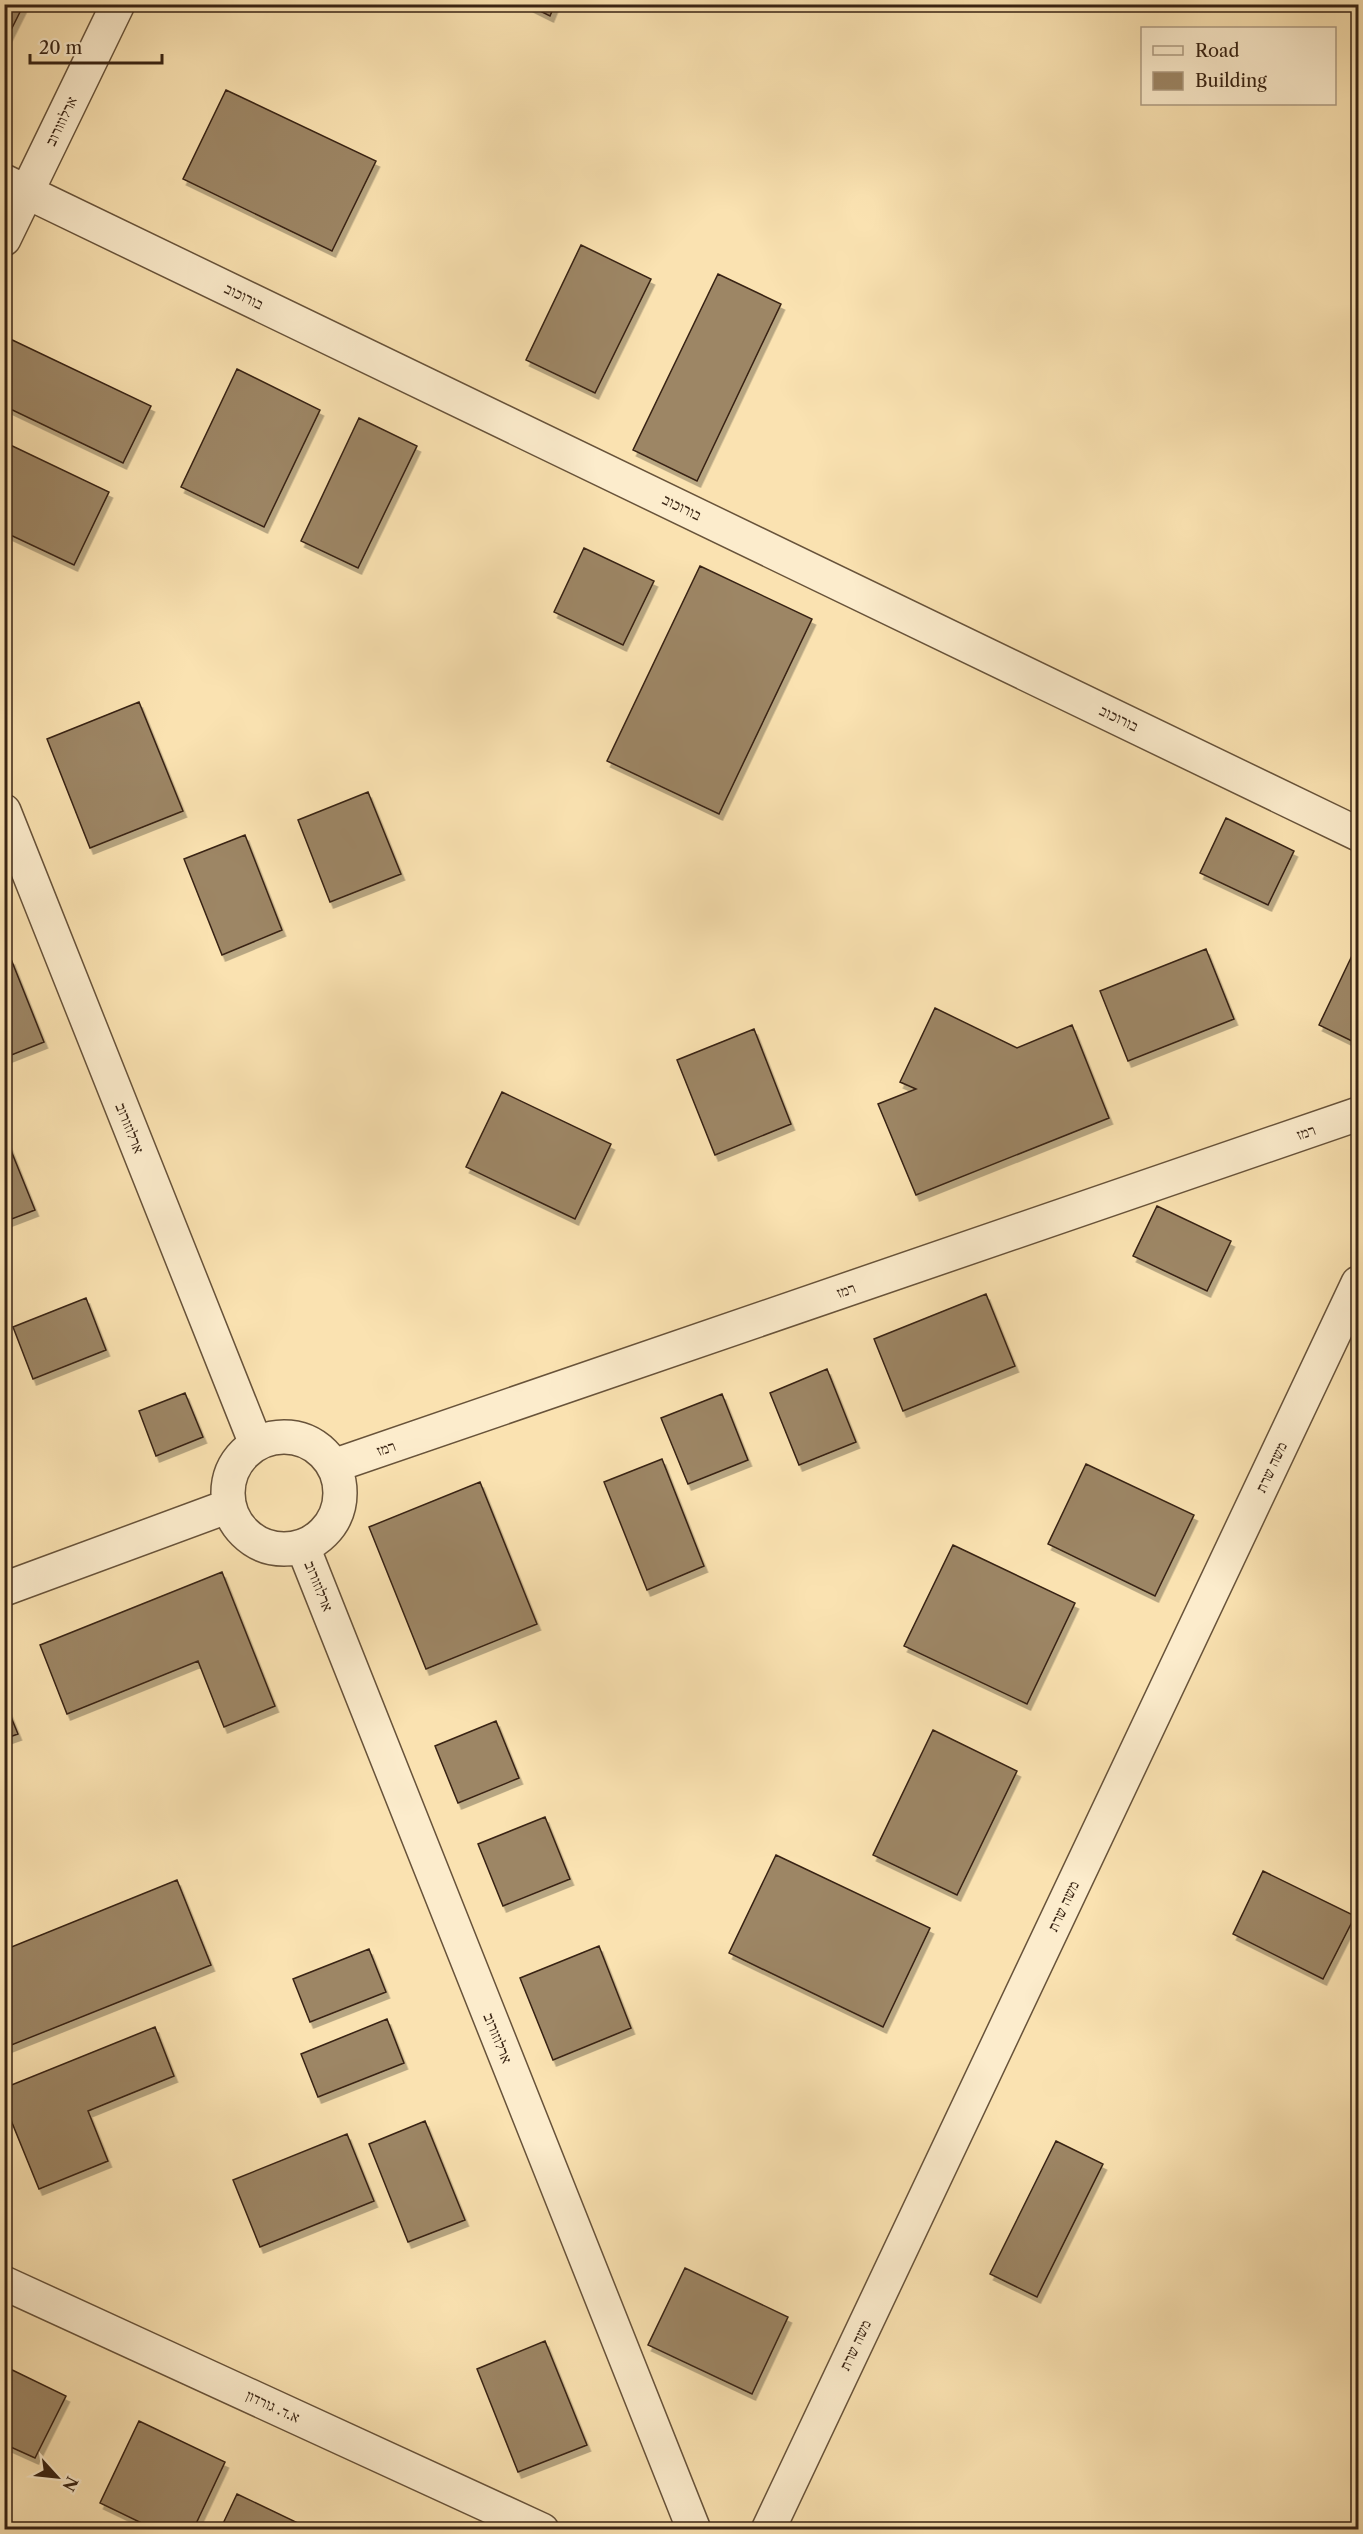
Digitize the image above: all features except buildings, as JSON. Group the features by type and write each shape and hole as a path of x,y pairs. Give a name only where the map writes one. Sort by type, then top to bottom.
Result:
{"street":[{"name":"ארלוזורוב","path":"4,239 15,186 118,4"},
{"name":"בורוכוב","path":"15,186 1359,834"},
{"name":"ארלוזורוב","path":"4,811 256,1444"},
{"name":"רמז","path":"333,1466 1359,1114"},
{"name":"משה שרת","path":"768,2529 1359,1283"},
{"path":"291,1437 308,1442 323,1452 333,1466 340,1485 336,1514 333,1522 320,1537 303,1547 284,1550 265,1547 248,1537 236,1523 229,1506 228,1488 232,1471 242,1455 256,1444 273,1438 291,1437"},
{"path":"4,1590 229,1506"},
{"name":"ארלוזורוב","path":"303,1547 694,2529"},
{"name":"א.ד. גורדון","path":"4,2283 542,2529"}]}
